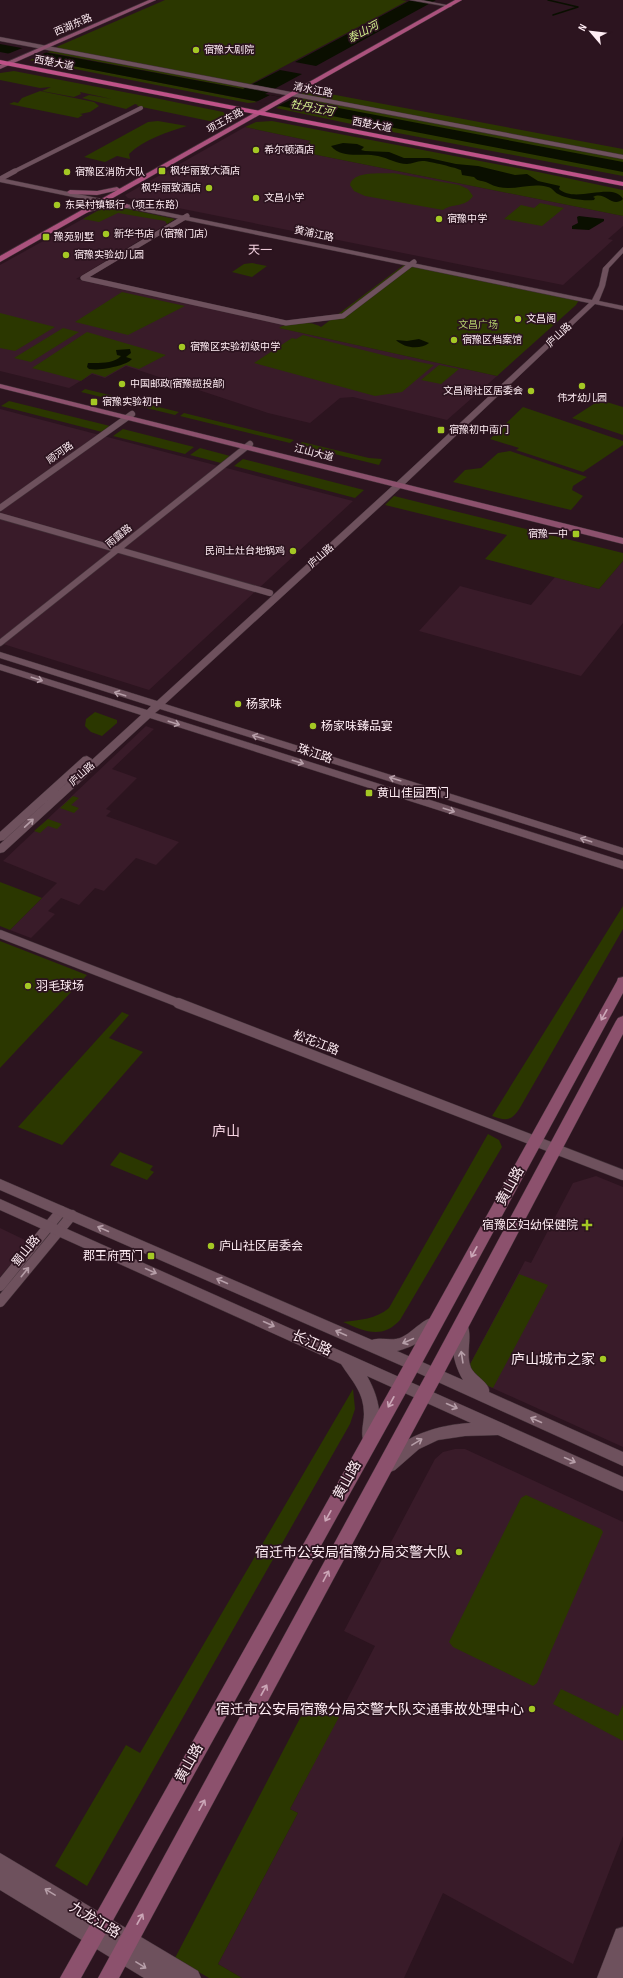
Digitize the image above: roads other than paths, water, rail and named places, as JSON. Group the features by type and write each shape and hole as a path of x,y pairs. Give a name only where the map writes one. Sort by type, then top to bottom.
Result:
{"highway":[{"name":"西楚大道","path":"4,62 261,109 623,180"},
{"name":"西楚大道","path":"261,109 623,184"}],"main road":[{"name":"西湖东路","path":"4,62 20,58 38,48 146,0"},
{"name":"西湖东路","path":"4,62 153,0"},
{"name":"项王东路","path":"0,259 261,109 449,4 459,0"},
{"path":"69,193 97,193 120,189 118,198 128,205"},
{"path":"69,193 84,200 82,211"},
{"path":"82,211 106,205 128,205"},
{"name":"项王东路","path":"0,254 82,211"},
{"name":"江山大道","path":"0,381 248,446 623,534"},
{"name":"江山大道","path":"0,386 129,416"},
{"name":"江山大道","path":"397,482 623,541"},
{"name":"黄山路","path":"70,1978 96,1929 402,1384 623,981"},
{"name":"黄山路","path":"108,1978 435,1374 623,1021"}],"street":[{"path":"412,0 449,4"},
{"path":"423,0 435,3"},
{"name":"清水江路","path":"0,40 247,86 286,95 623,157"},
{"path":"0,179 141,108"},
{"path":"0,179 101,200"},
{"name":"黄浦江路","path":"101,200 623,307"},
{"path":"186,217 83,278 286,323 343,316 413,263"},
{"name":"庐山路","path":"592,300 599,267 623,242"},
{"name":"庐山路","path":"0,838 153,704 397,482 592,300 602,286 606,268 623,249"},
{"name":"顺河路","path":"0,508 129,416"},
{"name":"雨露路","path":"0,643 248,446"},
{"name":"庐山路","path":"153,704 270,593 397,482"},
{"path":"0,516 270,593"},
{"name":"珠江路","path":"0,655 623,852"},
{"name":"珠江路","path":"0,667 623,865"},
{"name":"庐山路","path":"0,850 143,713"},
{"path":"216,736 226,727"},
{"path":"408,797 418,786"},
{"path":"501,827 510,816"},
{"name":"松花江路","path":"0,929 536,1139 623,1175"},
{"name":"松花江路","path":"0,934 536,1139"},
{"name":"松花江路","path":"556,1147 623,1170"},
{"name":"长江路","path":"0,1184 363,1342 623,1459"},
{"name":"长江路","path":"0,1204 623,1484"},
{"name":"蜀山路","path":"0,1286 67,1213"},
{"name":"蜀山路","path":"0,1302 54,1228"},
{"path":"363,1342 380,1346 401,1344 424,1332 438,1317"},
{"path":"463,1320 460,1343 461,1356 466,1375 471,1382 504,1405"},
{"path":"345,1358 356,1370 372,1404 372,1420 366,1446"},
{"path":"379,1478 403,1451 427,1436 454,1430 503,1430"},
{"name":"九龙江路","path":"0,1862 96,1929"},
{"name":"九龙江路","path":"0,1879 96,1929 125,1946 191,1978"},
{"path":"606,1978 623,1936"},
{"name":"九龙江路","path":"125,1946 162,1978"},
{"path":"617,1978 623,1962"}],"water":[{"name":"泰山河","path":"411,0 436,0 316,66 295,62"},
{"name":"牡丹江河","path":"0,44 243,89 280,70 302,74 265,94 623,162 623,172 0,52"},
{"path":"343,143 357,144 364,147 361,150 365,151 389,152 404,158 429,158 456,164 478,166 515,175 527,174 538,181 560,186 559,189 566,193 584,194 611,192 618,194 623,199 615,202 597,195 593,197 595,198 594,200 576,199 562,196 550,188 540,186 504,188 474,177 462,175 461,170 442,164 420,161 403,164 378,156 341,153 331,146"},
{"path":"577,217 604,219 604,221 589,230 572,229 572,226 578,223"},
{"path":"419,339 429,343 421,347 412,347 403,345 396,340 407,341"},
{"path":"130,349 131,353 126,357 132,359 129,362 99,369 89,369 87,367 88,363 106,362 118,359 121,356 117,355 116,350"}],"waterway":[{"path":"548,0 578,7 553,15"}],"place":[{"name":"宿豫大剧院","path":"196,50"},
{"name":"希尔顿酒店","path":"256,150"},
{"name":"枫华丽致大酒店","path":"162,171"},
{"name":"宿豫区消防大队","path":"67,172"},
{"name":"枫华丽致酒店","path":"209,188"},
{"name":"文昌小学","path":"256,198"},
{"name":"东吴村镇银行（项王东路）","path":"57,205"},
{"name":"宿豫中学","path":"439,219"},
{"name":"新华书店（宿豫门店）","path":"106,234"},
{"name":"豫苑别墅","path":"46,237"},
{"name":"宿豫实验幼儿园","path":"66,255"},
{"name":"文昌阁","path":"518,319"},
{"name":"宿豫区档案馆","path":"454,340"},
{"name":"宿豫区实验初级中学","path":"182,347"},
{"name":"中国邮政(宿豫揽投部)","path":"122,384"},
{"name":"伟才幼儿园","path":"582,386"},
{"name":"文昌阁社区居委会","path":"531,391"},
{"name":"宿豫实验初中","path":"94,402"},
{"name":"宿豫初中南门","path":"441,430"},
{"name":"宿豫一中","path":"576,534"},
{"name":"民间土灶台地锅鸡","path":"293,551"},
{"name":"杨家味","path":"238,704"},
{"name":"杨家味臻品宴","path":"313,726"},
{"name":"黄山佳园西门","path":"369,793"},
{"name":"羽毛球场","path":"28,986"},
{"name":"宿豫区妇幼保健院","path":"587,1225"},
{"name":"庐山社区居委会","path":"211,1246"},
{"name":"郡王府西门","path":"151,1256"},
{"name":"庐山城市之家","path":"603,1359"},
{"name":"宿迁市公安局宿豫分局交警大队","path":"459,1552"},
{"name":"宿迁市公安局宿豫分局交警大队交通事故处理中心","path":"532,1709"}],"district":[{"name":"天一","path":"260,250"},
{"name":"庐山","path":"226,1131"}],"park label":[{"name":"文昌广场","path":"478,325"}]}
